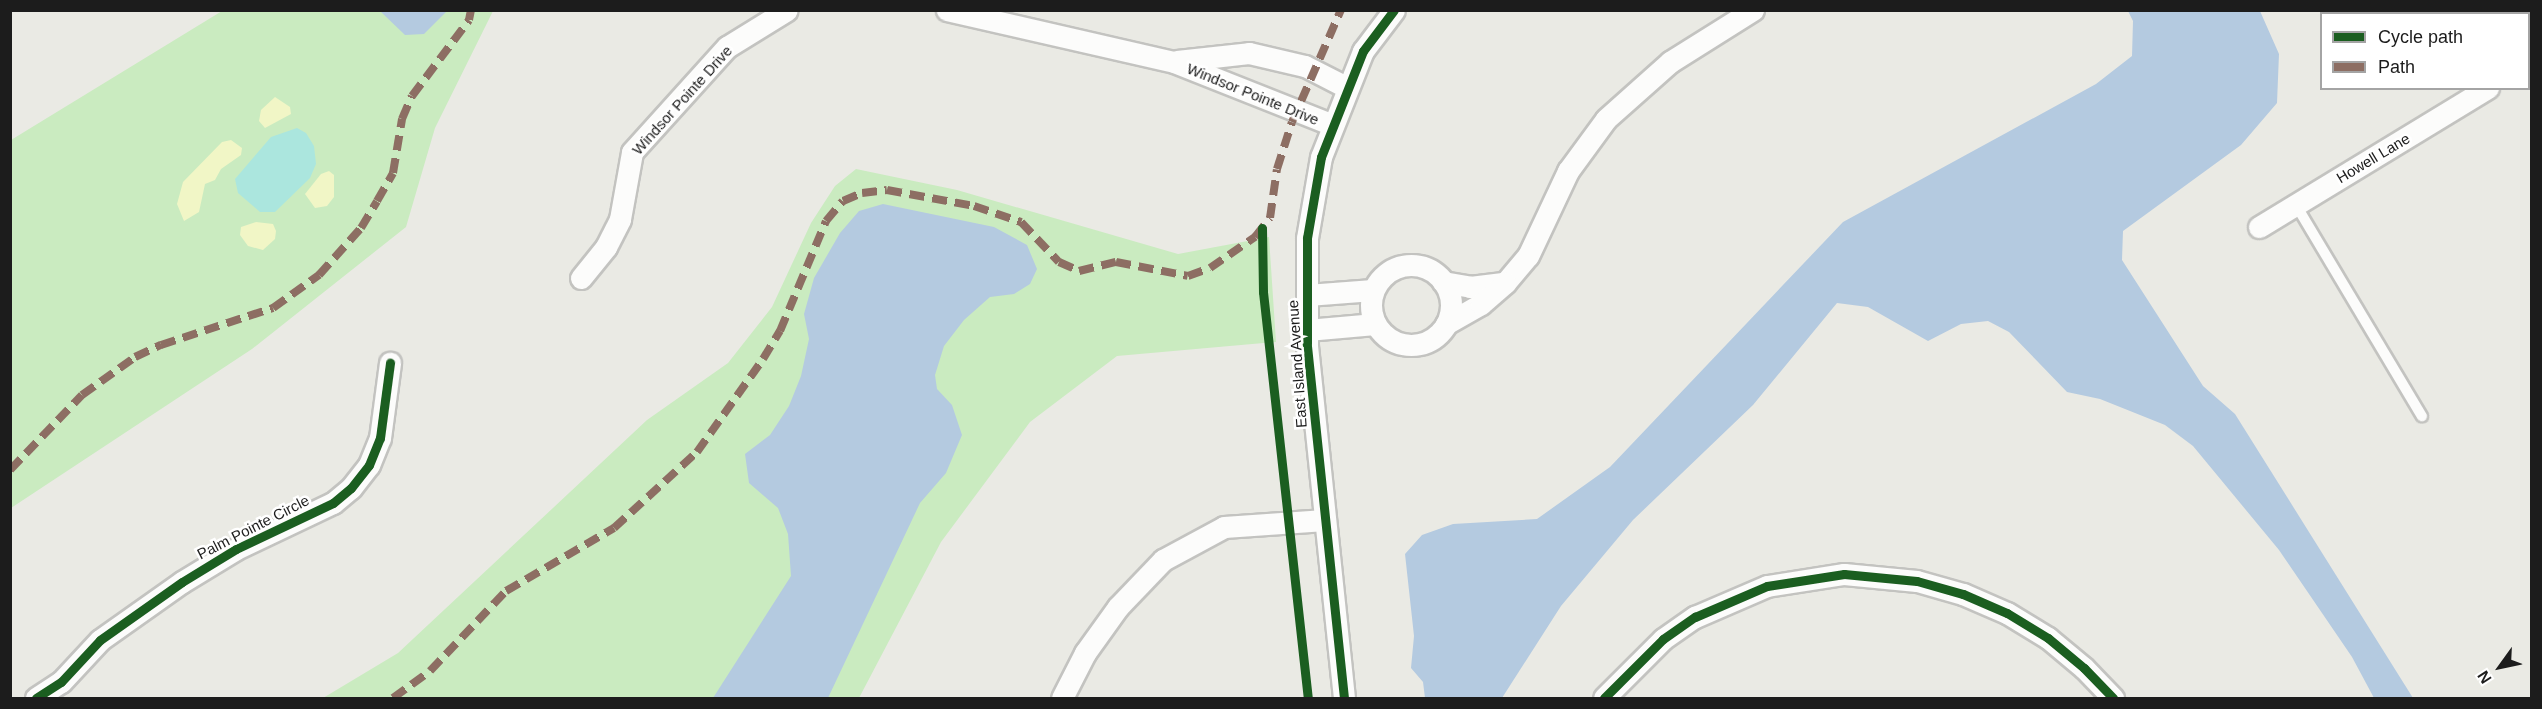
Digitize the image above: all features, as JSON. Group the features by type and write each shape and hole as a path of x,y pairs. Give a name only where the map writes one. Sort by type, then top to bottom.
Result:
{"street":[{"name":"Windsor Pointe Drive","path":"581,278 606,247 620,219 632,152 727,47 787,10"},
{"name":"Windsor Pointe Drive","path":"947,10 1174,62 1333,126"},
{"name":"East Island Avenue","path":"1344,699 1307,330 1307,238 1321,157 1363,51 1394,10"},
{"path":"1505,283 1470,287 1443,282 1423,266 1409,264 1392,269 1373,290 1371,311 1375,324 1386,336 1411,345 1433,339 1446,324 1482,304 1505,283 1528,256 1568,171 1606,119 1670,62 1754,10"},
{"name":"Windsor Pointe Drive","path":"1174,62 1249,53 1305,66 1348,88"},
{"name":"Howell Lane","path":"2259,227 2485,90"},
{"path":"1443,282 1450,303 1446,324"},
{"path":"1307,295 1373,290"},
{"path":"1307,330 1375,324"},
{"name":"Palm Pointe Circle","path":"36,699 61,682 100,640 183,582 236,549 333,503 351,488 369,465 380,438 390,363"},
{"path":"1062,699 1085,653 1118,607 1162,560 1224,527 1325,520"},
{"path":"1604,699 1663,639 1695,617 1767,586 1844,574 1917,581 1963,594 2007,613 2057,645 2112,699"}],"lane":[{"path":"2296,205 2422,416"}],"shaded area":[{"path":"222,11 493,11 435,128 406,227 252,349 11,508 11,140"},
{"path":"380,11 447,11 424,34 405,35"},
{"path":"2128,11 2260,11 2279,54 2277,103 2241,145 2123,231 2122,260 2203,386 2235,414 2413,698 2374,698 2352,657 2279,550 2193,446 2165,425 2100,399 2067,392 2009,332 1988,321 1961,324 1928,341 1868,307 1837,303 1753,405 1633,520 1561,606 1502,698 1425,698 1423,682 1411,668 1414,636 1405,554 1422,535 1453,524 1537,519 1610,467 1843,222 2096,84 2132,56 2133,21"},
{"path":"297,128 306,133 314,146 316,164 310,178 275,212 260,212 238,193 235,179 271,137"},
{"path":"856,169 957,190 1178,254 1269,237 1276,342 1117,356 1030,422 941,542 859,698 323,698 398,653 647,420 728,363 772,307 811,223 835,186"},
{"path":"883,204 994,227 1027,245 1037,269 1030,284 1014,294 990,297 964,320 944,346 935,375 937,389 952,405 962,435 946,473 920,503 828,698 713,698 791,576 788,534 778,508 749,483 745,454 770,435 789,406 801,376 809,339 804,314 814,278 840,233 859,211"}],"sand":[{"path":"275,97 290,107 291,114 265,128 259,121 261,110"},
{"path":"231,140 242,148 241,155 221,169 215,180 205,184 199,212 184,221 177,204 183,182 222,142"},
{"path":"329,171 334,175 334,197 327,206 315,208 305,194 321,174"},
{"path":"256,222 273,224 276,231 275,239 263,250 248,246 240,235 241,227"}],"marked path":[{"path":"10,470 82,395 135,357 161,345 273,308 319,275 361,228 377,201 393,173 402,119 412,96 469,20 471,10"},
{"path":"393,698 430,671 506,591 614,528 697,452 763,359 780,331 826,221 843,201 862,193 887,190 974,206 1021,222 1059,262 1079,271 1116,262 1188,276 1210,268 1255,237 1270,218 1277,169 1292,122 1341,10"}],"cycle path":[{"path":"1344,698 1307,343 1307,238 1321,157 1363,51 1394,10"},
{"path":"1262,228 1263,292 1308,698"},
{"path":"36,698 61,682 100,640 182,582 236,549 333,503 351,488 369,465 380,438 390,363"},
{"path":"1604,698 1663,639 1695,617 1767,586 1844,574 1917,581 1963,594 2007,613 2048,638 2084,668 2113,698"}]}
